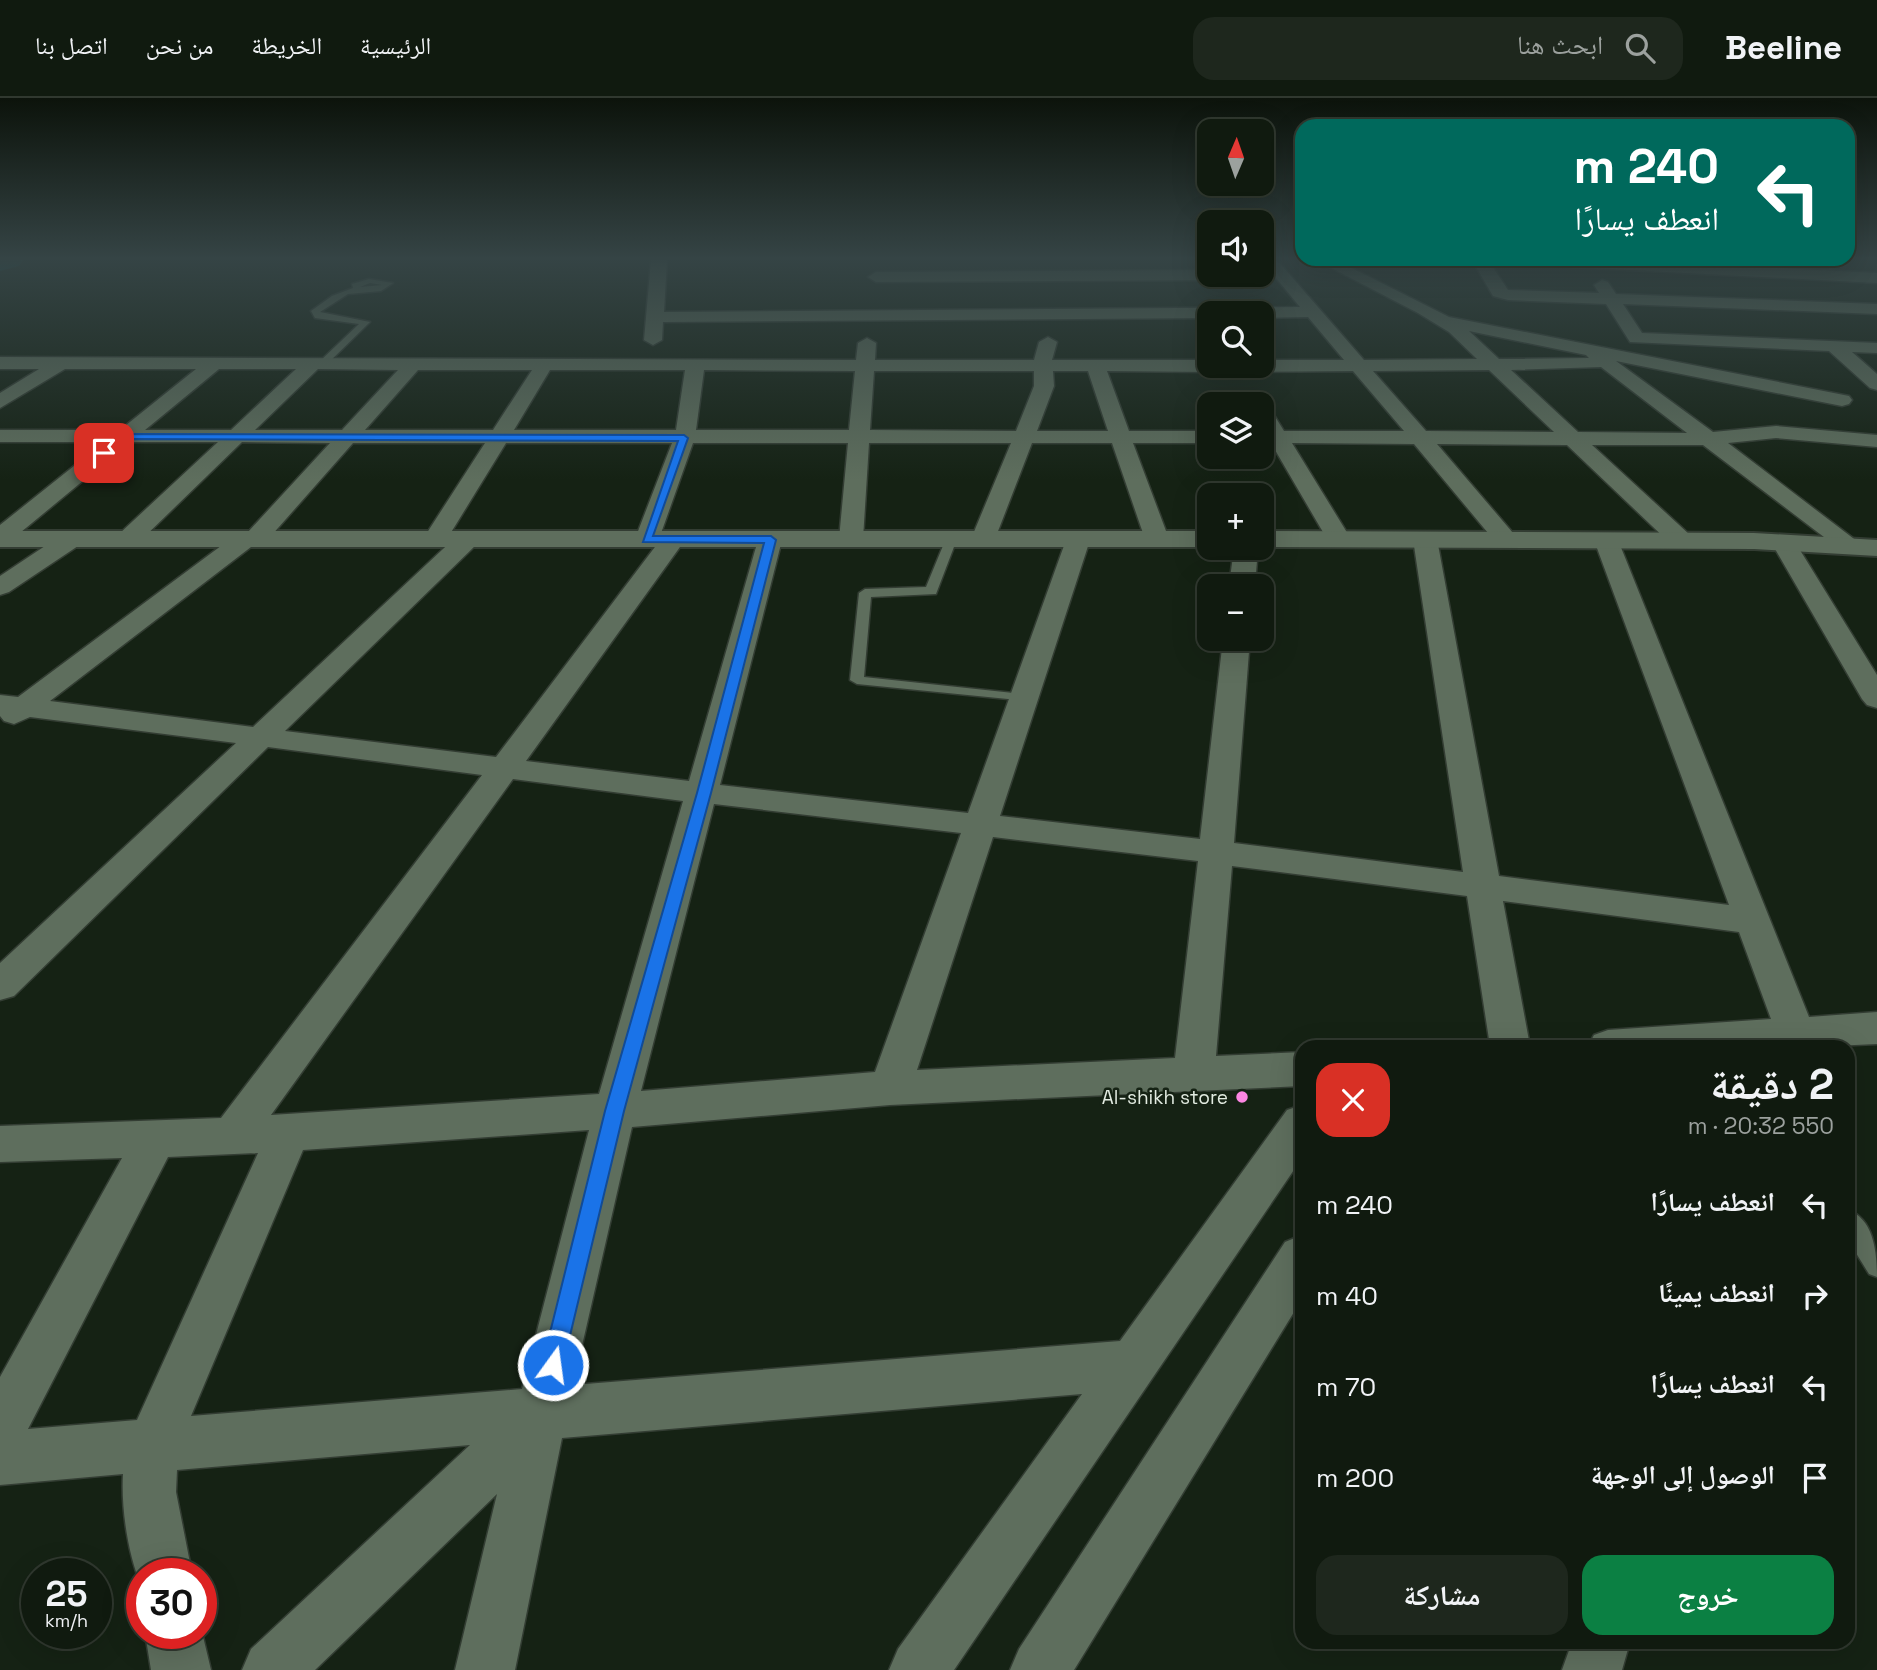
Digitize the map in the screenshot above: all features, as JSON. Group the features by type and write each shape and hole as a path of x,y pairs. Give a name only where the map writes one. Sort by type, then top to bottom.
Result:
{"street":[{"path":"652,365 653,333"},
{"path":"852,539 868,333"},
{"path":"984,539 1044,386 1043,358 1052,333"},
{"path":"1332,333 1507,540"},
{"path":"1460,333 1681,540"},
{"path":"1511,333 1588,348 1853,410"},
{"path":"1633,333 1636,338 1877,348"},
{"path":"1756,343 1791,362"},
{"path":"1833,346 1877,384"},
{"path":"1588,348 1850,545"},
{"path":"0,363 1197,366"},
{"path":"0,402 61,363"},
{"path":"0,538 215,363"},
{"path":"128,539 317,364"},
{"path":"8,712 250,539 413,364"},
{"path":"1274,366 1497,367 1609,364"},
{"path":"435,539 544,365"},
{"path":"232,1136 506,766 660,540 690,415 695,365"},
{"path":"1095,365 1157,539"},
{"path":"1814,375 1826,381 1877,440"},
{"path":"1274,437 1708,439 1776,432 1877,440"},
{"path":"0,436 859,439 1197,437"},
{"path":"1274,443 1339,540"},
{"path":"0,538 1197,539"},
{"path":"0,587 72,539"},
{"path":"0,986 468,539"},
{"path":"1274,539 1681,540 1783,542 1877,548"},
{"path":"485,1670 541,1415 615,1111 771,540"},
{"path":"890,1088 1078,540"},
{"path":"1425,540 1509,1040"},
{"path":"1606,540 1753,922 1794,1040 1877,1028"},
{"path":"1783,542 1877,699"},
{"path":"1194,1073 1236,651"},
{"path":"8,712 262,736 704,793 1216,852 1753,922"},
{"path":"0,1144 232,1136 615,1111 890,1088 1295,1069"},
{"path":"160,1558 149,1492 152,1446 289,1132"},
{"path":"919,1670 1295,1134"},
{"path":"0,1429 155,1139"},
{"path":"1040,1670 1295,1268"},
{"path":"0,1458 1133,1365"},
{"path":"272,1670 541,1415"},
{"path":"177,1649 181,1670"},
{"path":"1592,1670 1599,1649"}],"lane":[{"path":"317,364 353,333"},
{"path":"951,539 931,592 865,593 857,680 1023,698"},
{"path":"1855,1231 1877,1266"}],"place":[{"name":"Al-shikh store","path":"1242,1097"}],"route":[{"path":"104,453 124,436 684,438 647,540 771,540 615,1111 553,1365"}]}
